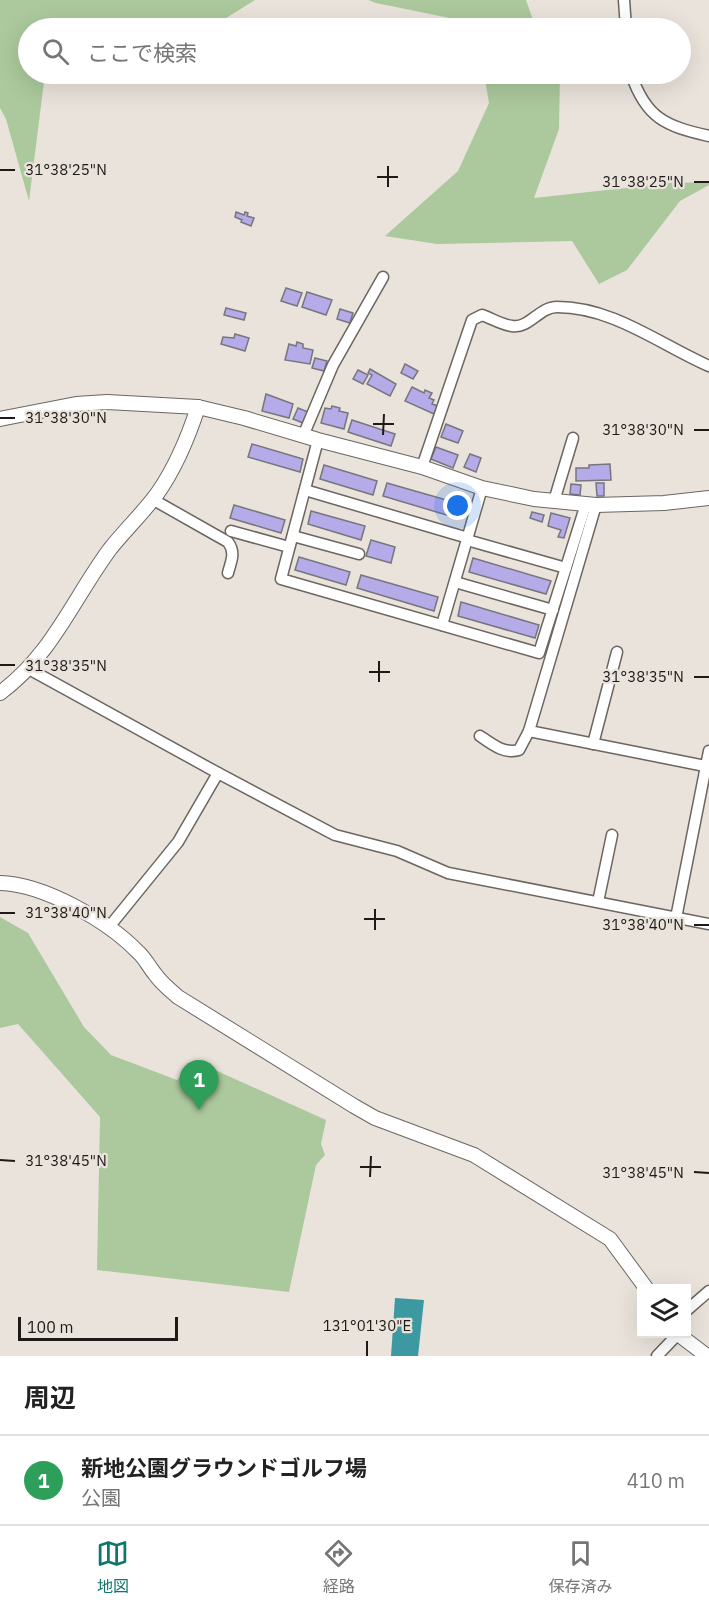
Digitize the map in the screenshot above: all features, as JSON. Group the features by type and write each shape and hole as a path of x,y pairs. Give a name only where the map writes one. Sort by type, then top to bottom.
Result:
{"street":[{"path":"624,0 625,18"},
{"path":"635,84 643,102 655,115 670,125 709,136"},
{"path":"303,436 333,365 383,277"},
{"path":"422,467 472,320 482,315 512,327 524,325 539,312 554,307 584,310 616,318 709,366"},
{"path":"0,419 86,403 149,403 198,407 422,467 482,488 554,501 591,505 664,503 709,498"},
{"path":"0,693 28,669 71,611 110,550 152,499 184,448 198,407"},
{"path":"554,501 573,438"},
{"path":"318,440 281,579 539,653 566,568 591,505"},
{"path":"442,625 482,488"},
{"path":"305,490 566,568"},
{"path":"152,499 228,542 233,549 228,573"},
{"path":"480,736 501,750 510,753 519,750 529,731 591,505"},
{"path":"231,531 359,554"},
{"path":"455,582 553,610"},
{"path":"592,744 617,652"},
{"path":"28,669 335,835 397,851 448,873 709,924"},
{"path":"529,731 705,766"},
{"path":"676,918 709,751"},
{"path":"109,927 178,842 218,773"},
{"path":"598,902 612,835"},
{"path":"0,883 44,892 109,927 140,953 168,989 354,1107 375,1118 474,1155 610,1239 643,1284"},
{"path":"691,1307 709,1291"},
{"path":"657,1356 674,1338"},
{"path":"683,1338 707,1356"}],"green space":[{"path":"0,0 255,0 226,18 18,18 18,84 44,84 29,201 6,119 0,108"},
{"path":"368,0 526,0 532,18 450,18"},
{"path":"486,84 560,84 559,129 534,198 671,183 709,182 709,185 680,201 627,270 599,284 572,241 437,244 385,236 458,171 489,103"},
{"path":"0,917 28,933 84,1027 111,1055 177,1080 195,1061 326,1120 321,1144 325,1155 316,1165 289,1292 97,1270 100,1117 18,1024 0,1028"}],"water":[{"path":"395,1298 424,1300 418,1356 391,1356"}],"building":[{"path":"236,212 244,215 245,212 248,213 247,216 254,218 251,226 235,217"},
{"path":"286,288 302,293 297,306 281,301"},
{"path":"307,292 332,300 326,315 302,307"},
{"path":"226,308 246,313 244,320 224,315"},
{"path":"340,309 353,313 350,323 337,319"},
{"path":"235,334 249,338 245,351 221,344 223,337 234,338"},
{"path":"297,342 303,344 303,348 313,350 310,364 285,360 289,344 296,346"},
{"path":"315,358 327,361 324,371 312,368"},
{"path":"405,364 418,371 413,379 401,373"},
{"path":"370,369 396,384 390,396 367,384 372,375 368,373"},
{"path":"358,370 368,375 363,384 353,379"},
{"path":"412,387 424,393 425,390 432,393 429,398 434,400 432,404 438,406 434,414 405,401"},
{"path":"266,394 293,404 289,418 262,411"},
{"path":"332,406 348,413 344,429 321,423 325,408 331,409"},
{"path":"298,408 308,412 303,423 293,419"},
{"path":"352,420 395,434 391,446 348,432"},
{"path":"446,424 463,431 458,443 441,437"},
{"path":"252,444 303,459 300,472 248,457"},
{"path":"436,447 458,455 453,468 431,459"},
{"path":"470,454 481,458 476,472 464,467"},
{"path":"610,464 611,480 576,481 576,468"},
{"path":"324,465 377,481 373,495 320,479"},
{"path":"387,483 464,505 460,519 383,496"},
{"path":"596,483 604,483 604,496 597,496"},
{"path":"571,484 581,485 580,495 570,494"},
{"path":"234,505 285,520 281,533 230,518"},
{"path":"311,511 365,526 361,540 308,524"},
{"path":"532,512 544,515 542,522 530,518"},
{"path":"551,513 570,518 564,538 558,537 561,530 548,526"},
{"path":"371,540 395,547 391,563 366,556"},
{"path":"299,557 350,572 346,585 295,570"},
{"path":"473,558 551,581 546,594 469,572"},
{"path":"361,575 438,597 434,611 357,588"},
{"path":"461,602 539,625 535,638 458,616"}],"place":[{"name":"新地公園グラウンドゴルフ場","path":"199,1110"}]}
